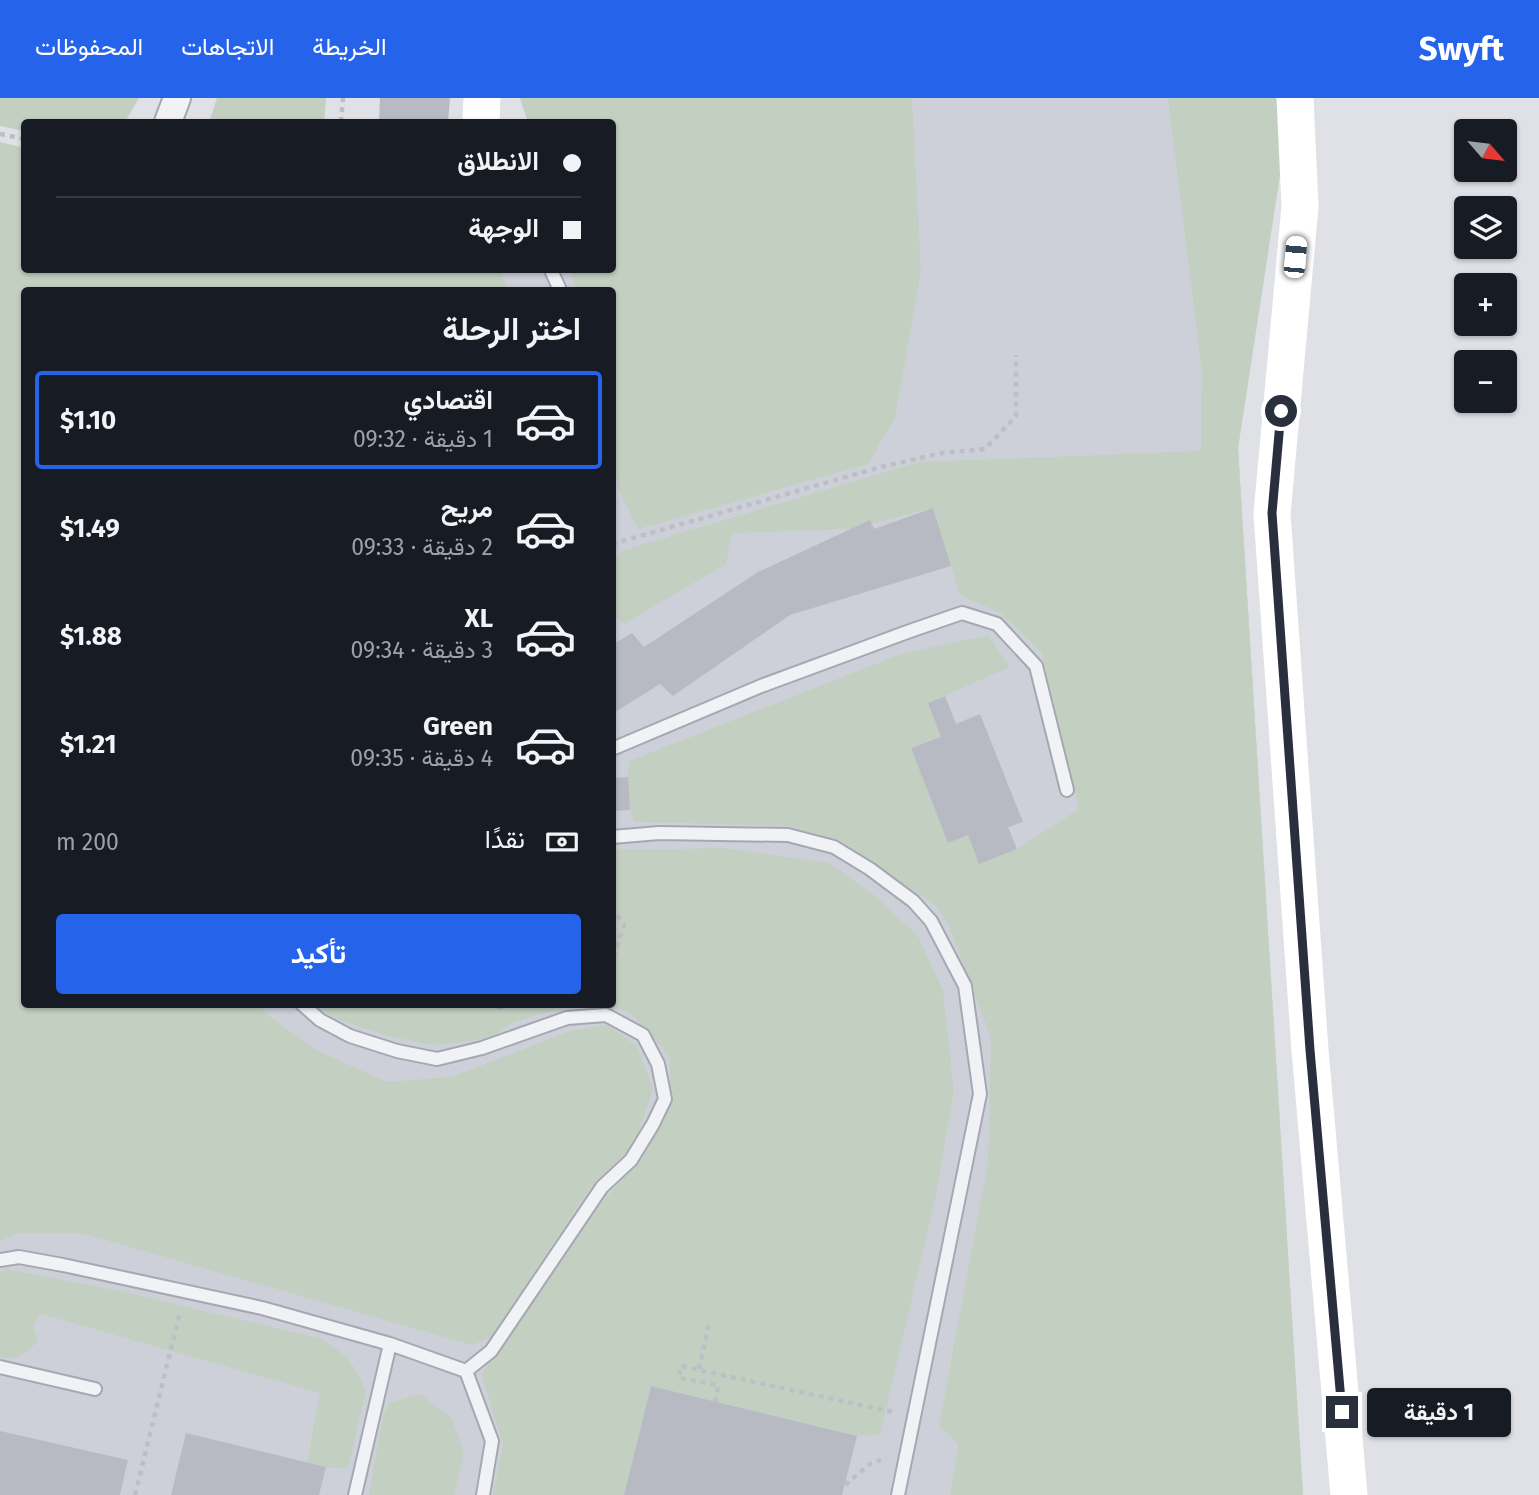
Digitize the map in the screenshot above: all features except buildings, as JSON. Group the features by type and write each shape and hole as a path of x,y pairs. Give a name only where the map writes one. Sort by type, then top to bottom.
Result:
{"main road":[{"path":"481,119 482,98"},
{"path":"1295,98 1300,206 1272,513 1310,1050 1349,1495"}],"street":[{"path":"169,119 177,98"}],"lane":[{"path":"616,747 761,686 962,613 997,624 1036,666 1067,790"},
{"path":"616,837 659,833 788,835 834,847 870,869 912,901 931,921 965,986 980,1094 898,1495"},
{"path":"306,1008 320,1020 350,1036 397,1051 437,1059 482,1048 567,1018 606,1015 643,1035 658,1064 665,1099 639,1148 631,1160 602,1188 491,1351 466,1371"},
{"path":"0,1260 19,1257 52,1263 262,1308 390,1344 466,1371"},
{"path":"355,1495 390,1344"},
{"path":"0,1367 95,1389"},
{"path":"466,1371 492,1441 483,1495"}],"path":[{"path":"341,119 343,98"},
{"path":"0,134 21,138"},
{"path":"616,543 881,467 942,453 985,449 1016,416 1016,355"},
{"path":"616,913 624,925 616,949"},
{"path":"135,1495 185,1291"},
{"path":"699,1369 709,1323"},
{"path":"715,1402 718,1385 679,1378 681,1366 915,1417"},
{"path":"845,1485 870,1464 908,1450"}],"shaded area":[{"path":"520,98 1282,98 1287,129 1238,448 1303,1495 0,1495 0,142 21,147 21,273 616,273 616,119 527,119"}],"green space":[{"path":"0,98 139,98 127,119 21,119 21,130 0,126"},
{"path":"217,98 326,98 324,119 210,119"},
{"path":"520,98 912,98 921,271 895,418 868,464 638,529 618,488 616,474 616,287 575,287 571,273 616,273 616,119 527,119"},
{"path":"1168,98 1282,98 1287,129 1238,448 1303,1495 950,1495 959,1445 939,1426 988,1162 991,1038 948,923 936,906 840,840 789,826 634,822 628,792 629,761 901,654 988,635 1010,667 928,703 941,737 911,748 948,843 968,835 979,863 1017,849 1079,809 1041,651 1000,613 960,595 933,508 852,529 732,533 726,564 624,624 616,618 616,559 624,550 919,462 1201,451 1202,373"},
{"path":"0,142 21,147 21,273 501,273 507,287 21,287 21,1008 262,1008 269,1016 316,1050 387,1082 451,1077 570,1031 607,1025 637,1046 653,1089 640,1128 627,1152 590,1188 490,1338 472,1345 81,1233 20,1233 0,1241"},
{"path":"724,848 829,863 874,895 918,936 943,991 954,1091 936,1196 880,1435 857,1436 651,1386 624,1495 493,1495 503,1444 482,1376 584,1224 644,1157 670,1093 670,1057 630,1013 612,1008 616,1008 616,850"},
{"path":"321,1008 562,1008 514,1022 493,1037 431,1045 388,1036 339,1020"},
{"path":"5,1269 121,1291 322,1339 347,1357 366,1392 348,1469 307,1462 320,1393 41,1314 33,1326 38,1340 34,1345 17,1357 0,1357 0,1272"},
{"path":"420,1394 452,1418 464,1453 454,1495 369,1495 382,1420 389,1403"}],"route":[{"path":"1281,411 1272,513 1310,1050 1342,1412"}]}
